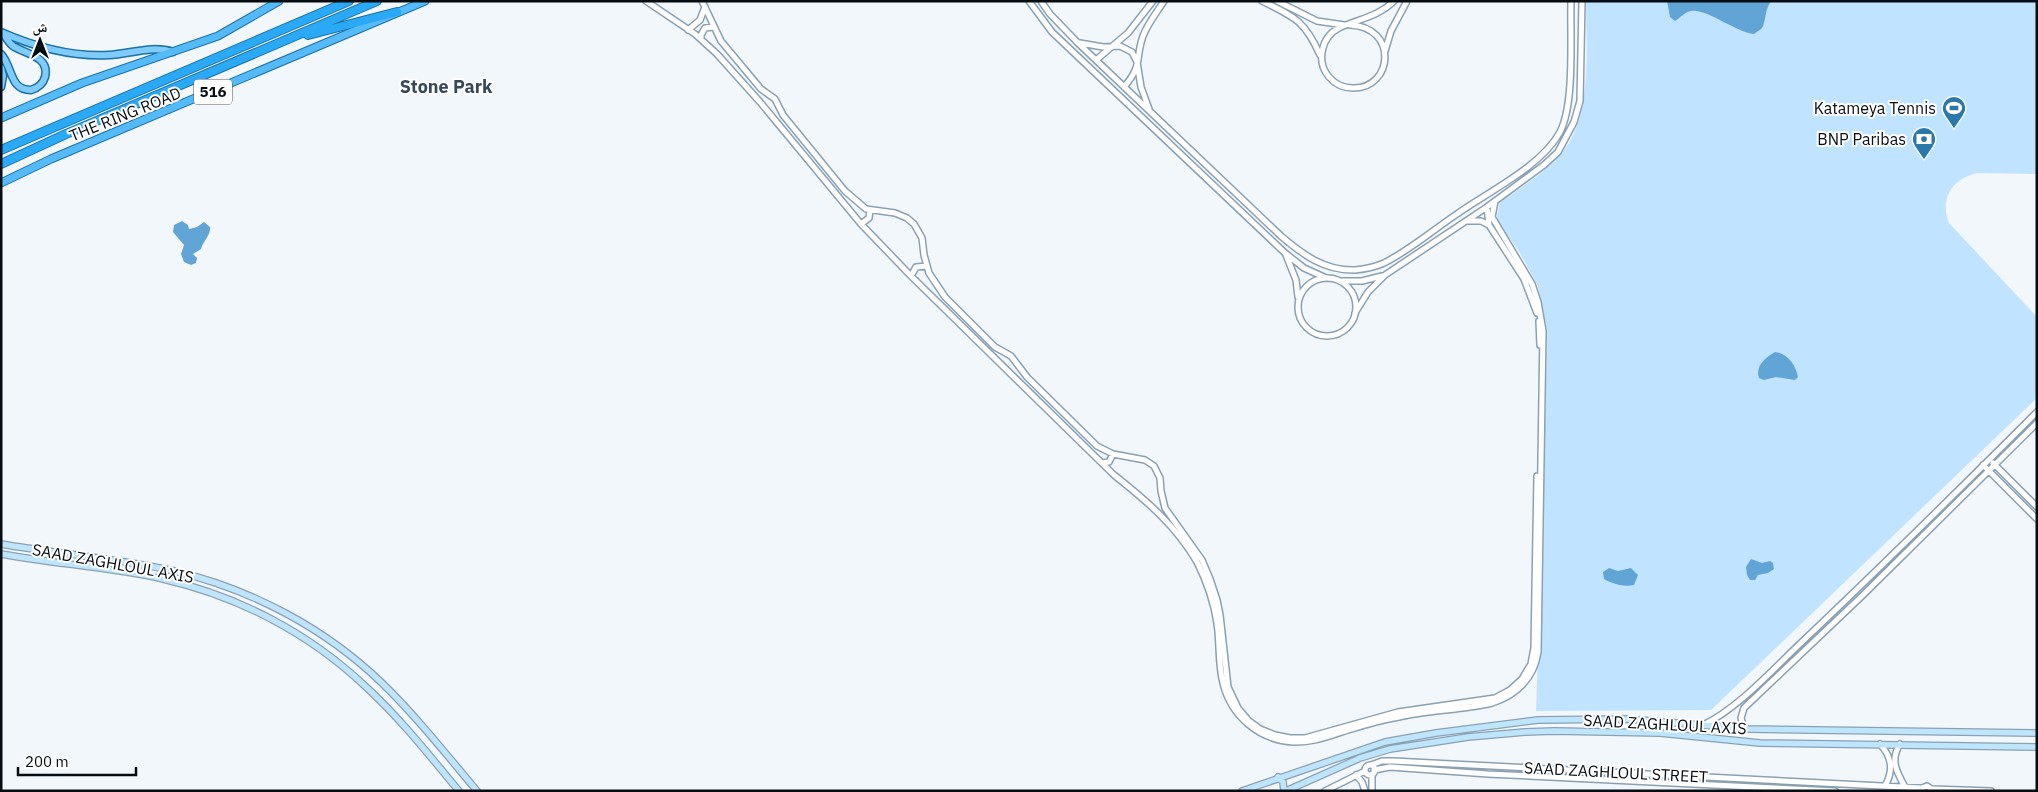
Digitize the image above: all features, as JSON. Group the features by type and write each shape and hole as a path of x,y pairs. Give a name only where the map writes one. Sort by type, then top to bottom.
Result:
{"highway":[{"path":"1,118 91,80 218,36 279,1"},
{"name":"THE RING ROAD","path":"1,150 350,1"},
{"name":"THE RING ROAD","path":"1,164 66,134 377,1"},
{"name":"THE RING ROAD","path":"1,183 51,159 202,97 425,1"},
{"name":"516","path":"284,42 397,12"}],"main road":[{"path":"2,33 42,47 75,54 110,55 156,49 173,52"},
{"path":"1,54 6,60 13,79 18,86 31,90 42,83 46,74 42,62 36,56 12,45 2,33"},
{"path":"1,68 3,76 1,87"},
{"name":"SAAD ZAGHLOUL AXIS","path":"1,544 173,571 219,584 280,610 320,635 371,673 418,721 477,791"},
{"name":"SAAD ZAGHLOUL AXIS","path":"1,554 164,579 210,592 266,616 318,648 364,685 406,728 459,791"},
{"path":"1599,719 1596,726 1601,731"},
{"name":"SAAD ZAGHLOUL AXIS","path":"1242,791 1365,748 1407,738 1538,720 1652,720 1744,729 1887,727 2037,733"},
{"name":"SAAD ZAGHLOUL AXIS","path":"1285,791 1360,758 1404,746 1468,737 1525,732 1601,731 1674,733 1747,742 2037,747"},
{"path":"2022,747 2027,741 2025,733"},
{"path":"1278,777 1283,782 1285,791"}],"street":[{"path":"1029,1 1052,32 1285,253 1304,268 1326,278 1339,280 1362,281 1385,275"},
{"path":"1041,1 1050,14 1078,43 1299,252 1316,262 1334,268 1365,269 1390,260 1507,181 1547,150 1560,132 1568,110 1571,1"},
{"path":"1096,60 1110,46 1128,33 1153,1"},
{"path":"1124,87 1137,67 1143,36 1164,1"},
{"path":"1262,1 1290,15 1303,25 1312,38 1321,57 1324,69 1334,82 1342,86 1355,88 1368,85 1380,74 1384,67 1385,51 1391,31 1407,1"},
{"path":"1277,1 1317,21 1359,25 1376,34 1385,51"},
{"path":"1321,57 1326,40 1331,34 1376,14 1394,1"},
{"path":"1285,253 1296,280 1299,312 1304,323 1310,330 1322,335 1332,335 1343,330 1352,321 1368,292 1385,275 1467,221 1544,165 1558,152 1574,122 1580,101 1582,87 1582,1"},
{"path":"647,2 701,39 746,86 860,224 1102,464 1154,508 1174,528 1197,563 1212,602 1217,622 1222,682 1227,698 1240,717 1258,732 1282,741 1314,741 1391,718 1487,704 1512,694 1525,684 1531,674 1538,652 1544,338 1538,302 1492,217 1495,201"},
{"path":"688,30 700,20 705,3"},
{"path":"705,3 713,27 721,41 761,89 775,99 783,115 845,191 860,206 870,210 895,213 907,218 914,224 922,238 927,266 934,283 945,297 995,347 1011,356 1027,377 1093,442 1113,454 1145,460 1151,463 1160,478 1163,500 1171,517 1202,560 1210,579 1220,615 1230,694 1243,714 1260,729 1283,737 1305,738 1391,714 1443,704 1488,699 1510,690 1522,679 1528,670 1534,648 1540,340 1535,306 1526,278 1489,225 1481,221 1467,221"},
{"path":"701,39 702,31 705,28 713,27"},
{"path":"1078,43 1120,46 1128,50 1135,57 1141,87 1151,112"},
{"path":"1507,181 1512,187"},
{"path":"1487,207 1489,225"},
{"path":"860,224 867,220 870,210"},
{"path":"911,276 916,267 927,266"},
{"path":"1298,301 1307,286 1314,281 1326,278"},
{"path":"1339,280 1349,288 1354,296 1355,313"},
{"path":"1704,725 1723,714 1736,703 1858,590 2037,412"},
{"path":"1744,729 1741,718 1744,708 2037,423"},
{"path":"1102,464 1111,461 1113,454"},
{"path":"1989,459 2037,507"},
{"path":"1983,465 2037,519"},
{"path":"1154,508 1156,503 1163,500"},
{"path":"1736,703 1744,708"},
{"path":"1880,744 1888,754 1891,765 1890,778 1885,786"},
{"path":"1900,744 1895,752 1894,763 1896,773 1905,787"},
{"name":"SAAD ZAGHLOUL STREET","path":"1372,770 1386,761 1405,761 1747,778 1905,787 1921,790 1927,786 1933,790"},
{"path":"1405,761 1405,768"},
{"path":"1325,791 1365,771 1366,766 1372,770 1372,791"},
{"name":"SAAD ZAGHLOUL STREET","path":"1372,770 1386,767 1746,788 1835,791"},
{"path":"1356,775 1362,782 1365,791"},
{"path":"1746,788 1747,778"},
{"path":"1756,779 1756,788"},
{"path":"1933,790 1991,791"}],"shaded area":[{"path":"1586,1 2037,1 2037,174 1978,173 1962,179 1950,191 1947,198 1946,214 1949,223 2037,317 2037,398 1711,710 1536,711 1547,330 1538,286 1520,253 1498,221 1497,216 1500,202 1547,168 1561,154 1571,139 1583,102 1587,61"}],"water":[{"path":"1667,1 1771,1 1763,27 1754,34 1697,11 1691,11 1675,21 1670,17"},
{"path":"182,221 188,225 189,229 197,227 204,222 210,227 201,249 193,254 197,258 196,263 191,265 184,262 181,254 184,245 173,232 174,225"},
{"path":"1775,352 1787,357 1793,364 1798,377 1795,380 1776,377 1764,380 1759,378 1758,370 1760,366 1764,360"},
{"path":"1751,559 1762,563 1770,561 1773,563 1774,569 1768,573 1758,575 1755,580 1750,580 1746,567"},
{"path":"1609,568 1618,571 1631,568 1638,575 1634,585 1618,585 1604,579 1603,572"}],"place":[{"name":"Katameya Tennis","path":"1954,129"},
{"name":"BNP Paribas","path":"1924,160"}],"district":[{"name":"Stone Park","path":"446,87"}]}
